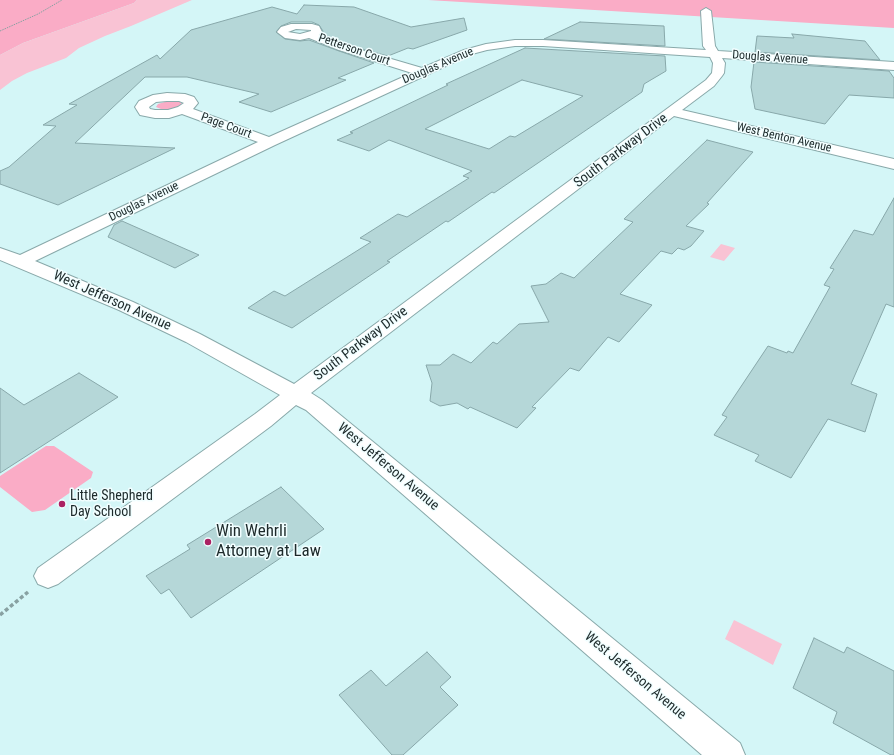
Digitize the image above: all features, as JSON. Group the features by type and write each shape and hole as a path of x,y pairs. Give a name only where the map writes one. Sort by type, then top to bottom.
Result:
{"street":[{"path":"706,11 709,46 714,54"},
{"name":"Petterson Court","path":"310,35 343,48 422,72"},
{"name":"Douglas Avenue","path":"21,261 270,142 475,49 515,43 543,43 894,66"},
{"name":"South Parkway Drive","path":"48,576 296,394 325,370 710,83 718,73 718,61 714,54"},
{"name":"Page Court","path":"183,110 270,142"},
{"name":"West Benton Avenue","path":"673,112 894,164"},
{"name":"West Jefferson Avenue","path":"0,253 126,306 193,338 296,394 331,419 728,755"}],"path":[{"path":"0,32 38,14 62,0"},
{"path":"0,615 48,576"}],"shaded area":[{"path":"0,0 137,0 134,3 23,43 0,55"},
{"path":"137,0 192,0 79,48 66,58 27,73 12,81 0,90 0,55 23,43 134,3"},
{"path":"428,0 894,0 894,28"},
{"path":"168,101 179,101 182,104 180,107 173,109 161,109 156,107 158,104"},
{"path":"721,244 735,248 724,261 710,257"},
{"path":"46,446 54,446 93,472 91,478 45,510 32,512 0,487 0,476"},
{"path":"734,620 782,644 773,665 725,639"}],"building":[{"path":"304,5 354,7 411,27 464,18 467,30 413,49 408,48 388,56 347,45 322,34 323,31 319,25 312,22 291,22 281,26 276,32 285,39 300,41 309,40 374,63 338,78 346,80 271,112 239,102 259,94 187,77 145,77 75,143 175,148 58,205 0,184 0,171 9,167 56,126 43,125 77,105 69,104 157,55 160,59 191,30 272,7 297,14"},
{"path":"580,22 664,26 665,46 544,39"},
{"path":"792,34 865,41 880,60 755,52 757,36 794,38"},
{"path":"525,48 665,56 666,71 644,84 642,92 494,193 492,192 448,222 446,221 387,261 390,262 292,328 248,308 274,291 285,296 371,242 360,238 398,214 407,217 469,178 463,176 472,171 389,140 369,151 337,140 353,133 350,132 448,85 446,84","holes":["522,80 583,96 515,137 510,136 489,149 425,129"]},
{"path":"754,62 889,71 894,78 894,98 849,95 825,124 755,109 751,87"},
{"path":"707,140 753,152 707,203 709,204 686,226 704,231 691,246 684,250 678,248 672,254 661,251 620,294 652,305 619,342 608,337 579,371 570,368 532,407 536,408 517,428 470,407 468,409 457,403 440,406 430,401 432,383 426,365 440,365 453,354 471,363 493,342 497,344 519,324 549,322 531,286 546,284 561,273 574,278 633,222 624,219"},
{"path":"894,198 894,307 886,304 851,384 877,394 865,432 828,419 791,478 755,461 759,455 714,435 727,417 722,415 768,346 787,353 788,351 793,353 830,287 824,285 834,269 830,268 854,230 873,235"},
{"path":"122,221 199,255 175,268 108,237 114,225"},
{"path":"79,373 118,397 0,473 0,388 24,405"},
{"path":"281,487 324,529 191,618 169,589 161,594 146,576 190,549 187,545"},
{"path":"814,638 844,653 847,647 894,671 894,755 891,755 833,723 837,712 793,688"},
{"path":"427,652 451,677 440,687 458,705 403,755 392,755 339,695 371,670 386,686"}],"place":[{"name":"Little Shepherd Day School","path":"62,504"},
{"name":"Win Wehrli Attorney at Law","path":"208,542"}]}
